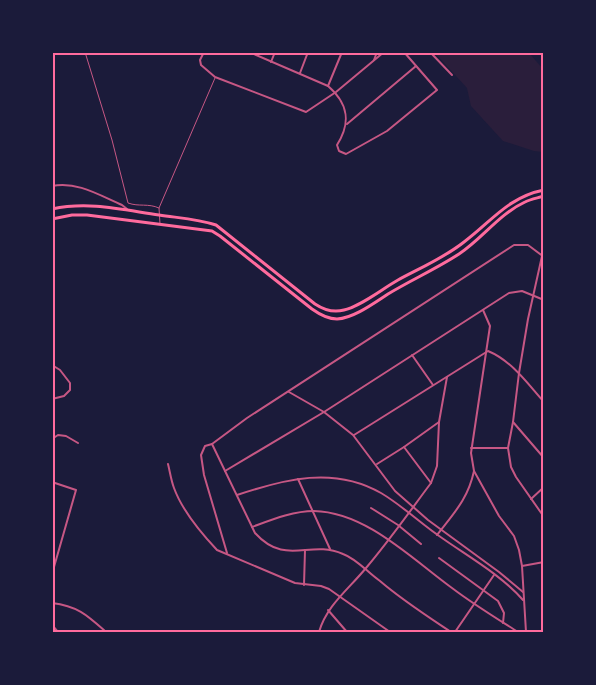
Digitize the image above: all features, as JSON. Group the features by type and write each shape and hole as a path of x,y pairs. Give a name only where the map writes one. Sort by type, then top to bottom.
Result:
{"main road":[{"path":"52,209 82,205 200,220 216,225 315,304 323,309 339,311 356,305 442,257 464,243 502,209 524,196 544,190"},
{"path":"52,218 86,215 212,231 312,309 326,317 336,319 347,317 446,262 479,239 494,223 524,202 544,196"}],"street":[{"path":"204,52 200,60 201,66 215,77 306,112 336,92 384,52"},
{"path":"249,52 328,86 336,92 343,103 347,124"},
{"path":"271,62 275,52"},
{"path":"300,74 308,52"},
{"path":"328,86 342,52"},
{"path":"374,61 377,52"},
{"path":"404,52 437,90 387,132 346,154 339,151 337,145 347,124 416,66"},
{"path":"430,52 452,75"},
{"path":"52,186 63,184 77,185 122,205 128,210"},
{"path":"227,552 204,475 201,455 205,446 212,444 229,431 514,245 528,245 543,257 533,295 508,448 511,467 530,499 544,517"},
{"path":"225,471 324,412 514,291 522,291 544,300"},
{"path":"438,535 465,498 471,486 474,471 471,448 488,351 490,326 482,310"},
{"path":"488,351 501,357 519,373 543,401"},
{"path":"354,435 488,351"},
{"path":"412,355 433,386"},
{"path":"52,365 60,370 70,383 70,390 64,396 54,398"},
{"path":"319,632 328,610 365,569 431,483 437,466 439,422 447,377"},
{"path":"289,392 324,412 354,435 395,491 523,592"},
{"path":"376,464 404,448 439,422"},
{"path":"513,422 544,458"},
{"path":"52,439 58,435 66,436 78,443"},
{"path":"212,444 252,527 260,539 278,550 291,552 330,549 346,554 401,598 451,632"},
{"path":"404,448 431,483"},
{"path":"471,448 508,448"},
{"path":"168,464 174,487 182,504 217,550 227,552 251,565 295,584 321,586 340,596 390,632"},
{"path":"474,471 499,516 514,536 520,550 526,632"},
{"path":"237,495 266,486 323,476 353,482 381,493 494,575 524,600"},
{"path":"298,479 330,549"},
{"path":"52,482 76,490 52,574"},
{"path":"530,499 544,487"},
{"path":"371,508 398,525 421,544"},
{"path":"252,527 279,518 312,511 346,517 357,521 377,532 474,604 518,632"},
{"path":"304,585 305,550"},
{"path":"439,558 484,590 500,604 504,614 503,623"},
{"path":"522,566 544,562"},
{"path":"455,632 494,575"},
{"path":"52,603 72,606 87,615 106,632"},
{"path":"328,610 347,632"},
{"path":"52,626 58,632"}],"lane":[{"path":"85,52 112,140 128,203 136,206 146,204 158,208"},
{"path":"160,224 158,208 215,77"}],"shaded area":[{"path":"435,53 529,53 543,69 543,152 503,141 471,106 467,88"}]}
